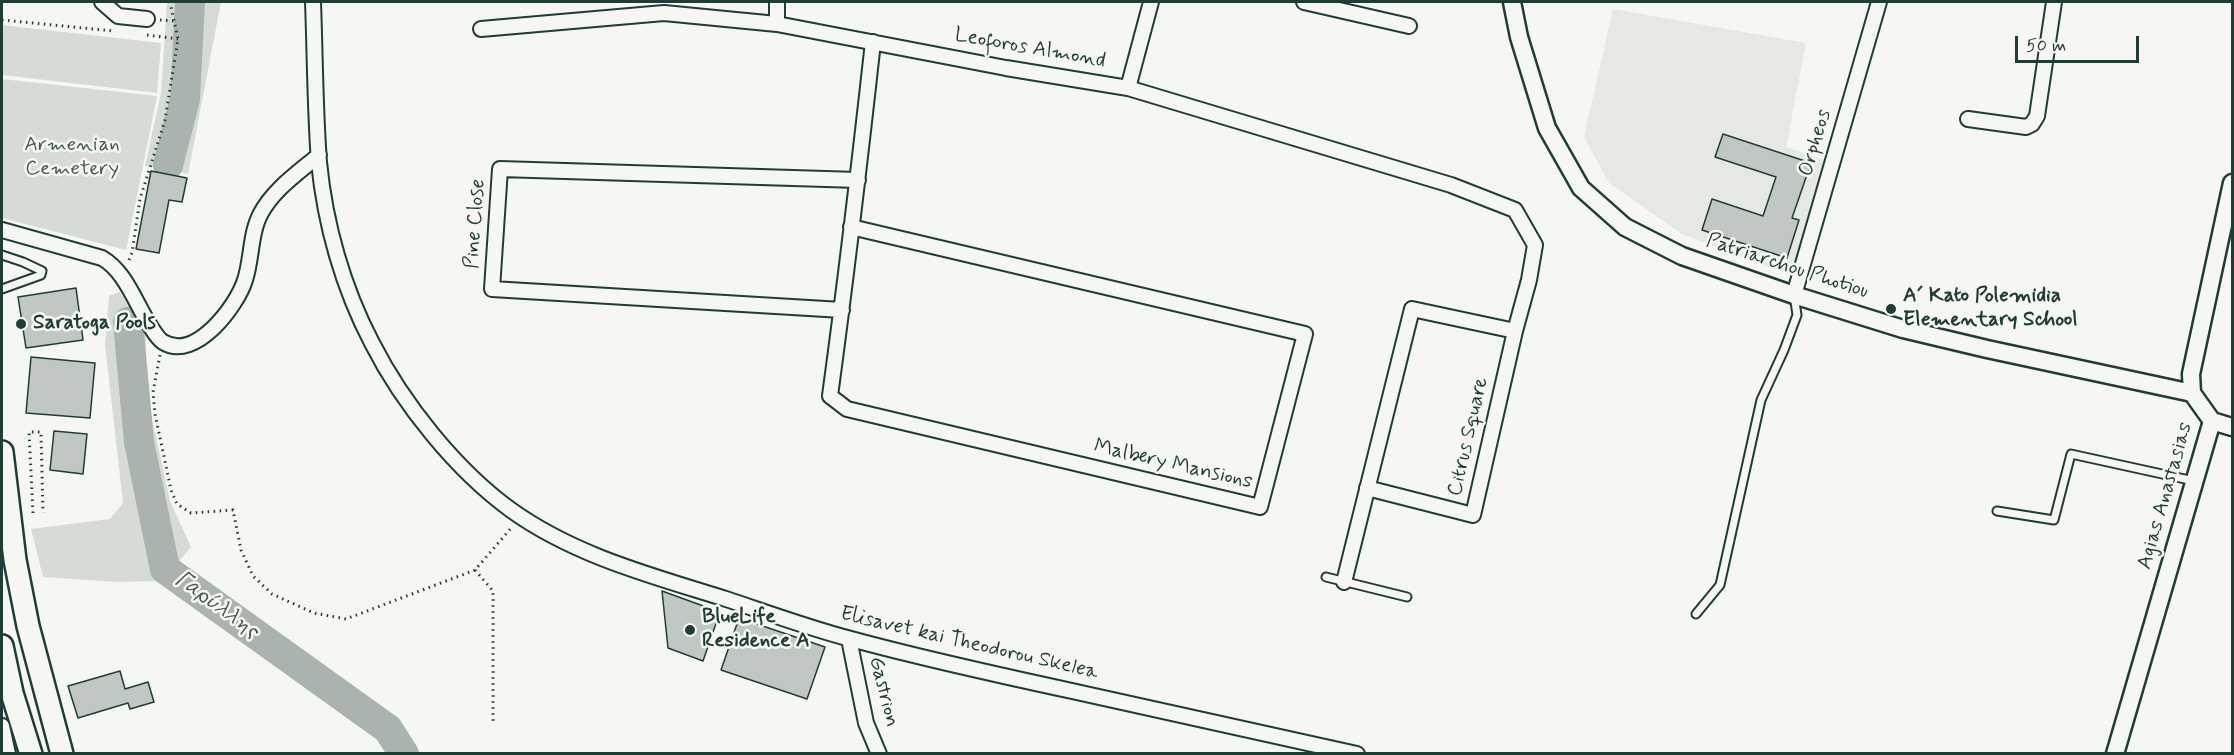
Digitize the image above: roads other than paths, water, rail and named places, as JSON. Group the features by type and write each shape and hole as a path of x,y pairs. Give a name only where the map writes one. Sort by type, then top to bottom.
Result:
{"main road":[{"path":"2,452 15,560 28,626 62,753"},
{"path":"2,646 12,693 31,753"}],"street":[{"path":"102,2 118,16 147,19"},
{"name":"Elisavet kai Theodorou Skelea","path":"313,2 319,155 325,204 334,244 351,297 371,342 395,383 422,419 461,466 485,489 521,516 546,532 584,551 849,639 981,671 1357,753"},
{"path":"777,2 777,24"},
{"path":"1128,88 1151,2"},
{"path":"1305,2 1337,5 1409,26"},
{"name":"Patriarchou Photiou","path":"1512,2 1519,37 1547,128 1581,188 1625,227 1677,254 1794,295 1934,336 2192,393"},
{"name":"Orpheos","path":"1794,295 1879,2"},
{"path":"1968,119 2026,127 2032,124 2037,116 2054,2"},
{"name":"Leoforos Almond","path":"482,30 664,13 777,24 1006,68 1128,88 1451,185 1515,210 1535,245"},
{"name":"Malbery Mansions","path":"851,227 1305,334 1260,507 847,409 830,396 873,42"},
{"path":"2,230 102,258 111,263 121,275 145,318 163,342 180,348 199,340 229,309 244,283 256,227 268,202 280,188 319,155"},
{"name":"Pine Close","path":"842,310 492,289 501,169 858,180"},
{"name":"Agias Anastasias","path":"2115,753 2212,421 2192,393 2191,374 2232,183"},
{"name":"Citrus Square","path":"1367,488 1473,515 1529,280 1535,245"},
{"path":"1344,582 1412,309 1515,331"},
{"path":"2212,421 2232,427"},
{"name":"Gastrion","path":"849,639 867,723 879,753"},
{"path":"2,726 8,753"}],"lane":[{"path":"2,255 42,271 41,275 2,289"},
{"path":"1696,614 1720,585 1761,400 1797,315 1794,295"},
{"path":"1997,512 2054,520 2071,454 2194,481"},
{"path":"1326,577 1407,597"}],"waterway":[{"name":"Γαρύλλης","path":"168,165 185,99 190,2"},
{"name":"Γαρύλλης","path":"128,322 139,442 165,569 388,729 404,754"}],"place":[{"name":"A´ Kato Polemidia Elementary School","path":"1891,309"},
{"name":"Saratoga Pools","path":"21,324"},
{"name":"BlueLife Residence A","path":"690,630"}],"park label":[{"name":"Armenian Cemetery","path":"72,158"}]}
